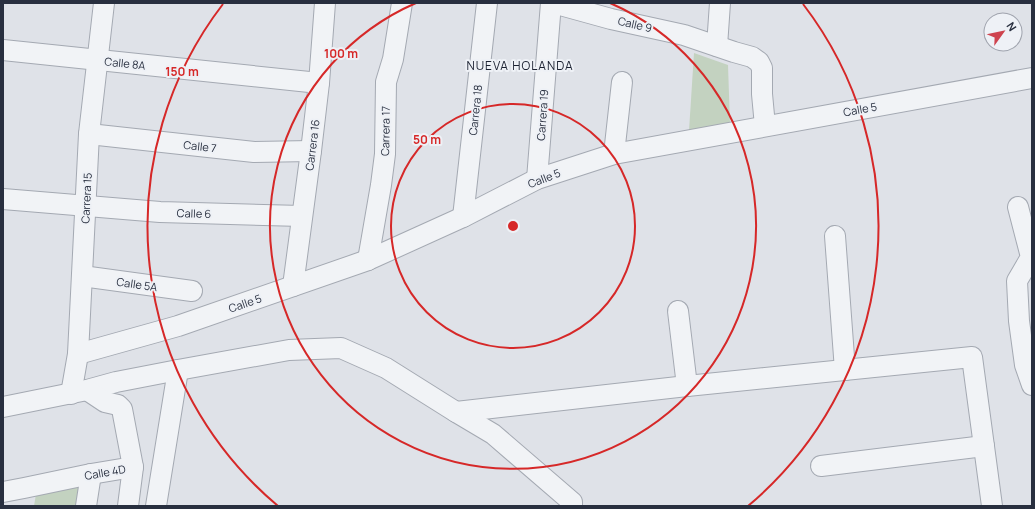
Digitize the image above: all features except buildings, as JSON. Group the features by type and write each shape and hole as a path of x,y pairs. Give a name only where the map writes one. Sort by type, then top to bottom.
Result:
{"street":[{"name":"Carrera 15","path":"79,392 78,354 89,134 104,3"},
{"name":"Carrera 16","path":"293,286 319,83 325,3"},
{"name":"Carrera 17","path":"368,260 382,185 385,154 386,82 393,59 402,3"},
{"name":"Carrera 18","path":"463,217 486,3"},
{"name":"Calle 9","path":"552,3 613,11 752,57 759,62 762,68 762,94 765,126"},
{"name":"Carrera 19","path":"537,179 552,3"},
{"path":"717,46 720,3"},
{"name":"Calle 8A","path":"3,50 319,83"},
{"name":"Calle 5","path":"78,354 178,326 368,260 463,217 537,179 614,154 1032,78"},
{"path":"614,154 622,82"},
{"name":"Calle 7","path":"89,134 254,152 311,151"},
{"name":"Calle 6","path":"3,199 160,212 302,216"},
{"path":"1018,207 1031,257 1017,281 1019,321 1025,365 1032,385"},
{"path":"834,236 845,370"},
{"name":"Calle 5A","path":"82,276 192,291"},
{"path":"678,311 687,386"},
{"path":"3,407 79,392 116,382 290,350 340,348 386,368 493,434 572,502 572,506"},
{"path":"456,412 687,386 972,357 992,506"},
{"path":"156,506 178,370"},
{"name":"Calle 4D","path":"3,492 133,467 122,409 118,405 105,402 79,392"},
{"path":"821,466 984,446"},
{"path":"128,506 133,467"},
{"path":"86,506 91,474"}],"green space":[{"path":"694,53 728,65 730,124 689,131"},
{"path":"84,484 82,506 34,506 36,494"}],"district":[{"name":"NUEVA HOLANDA","path":"520,65"}]}
